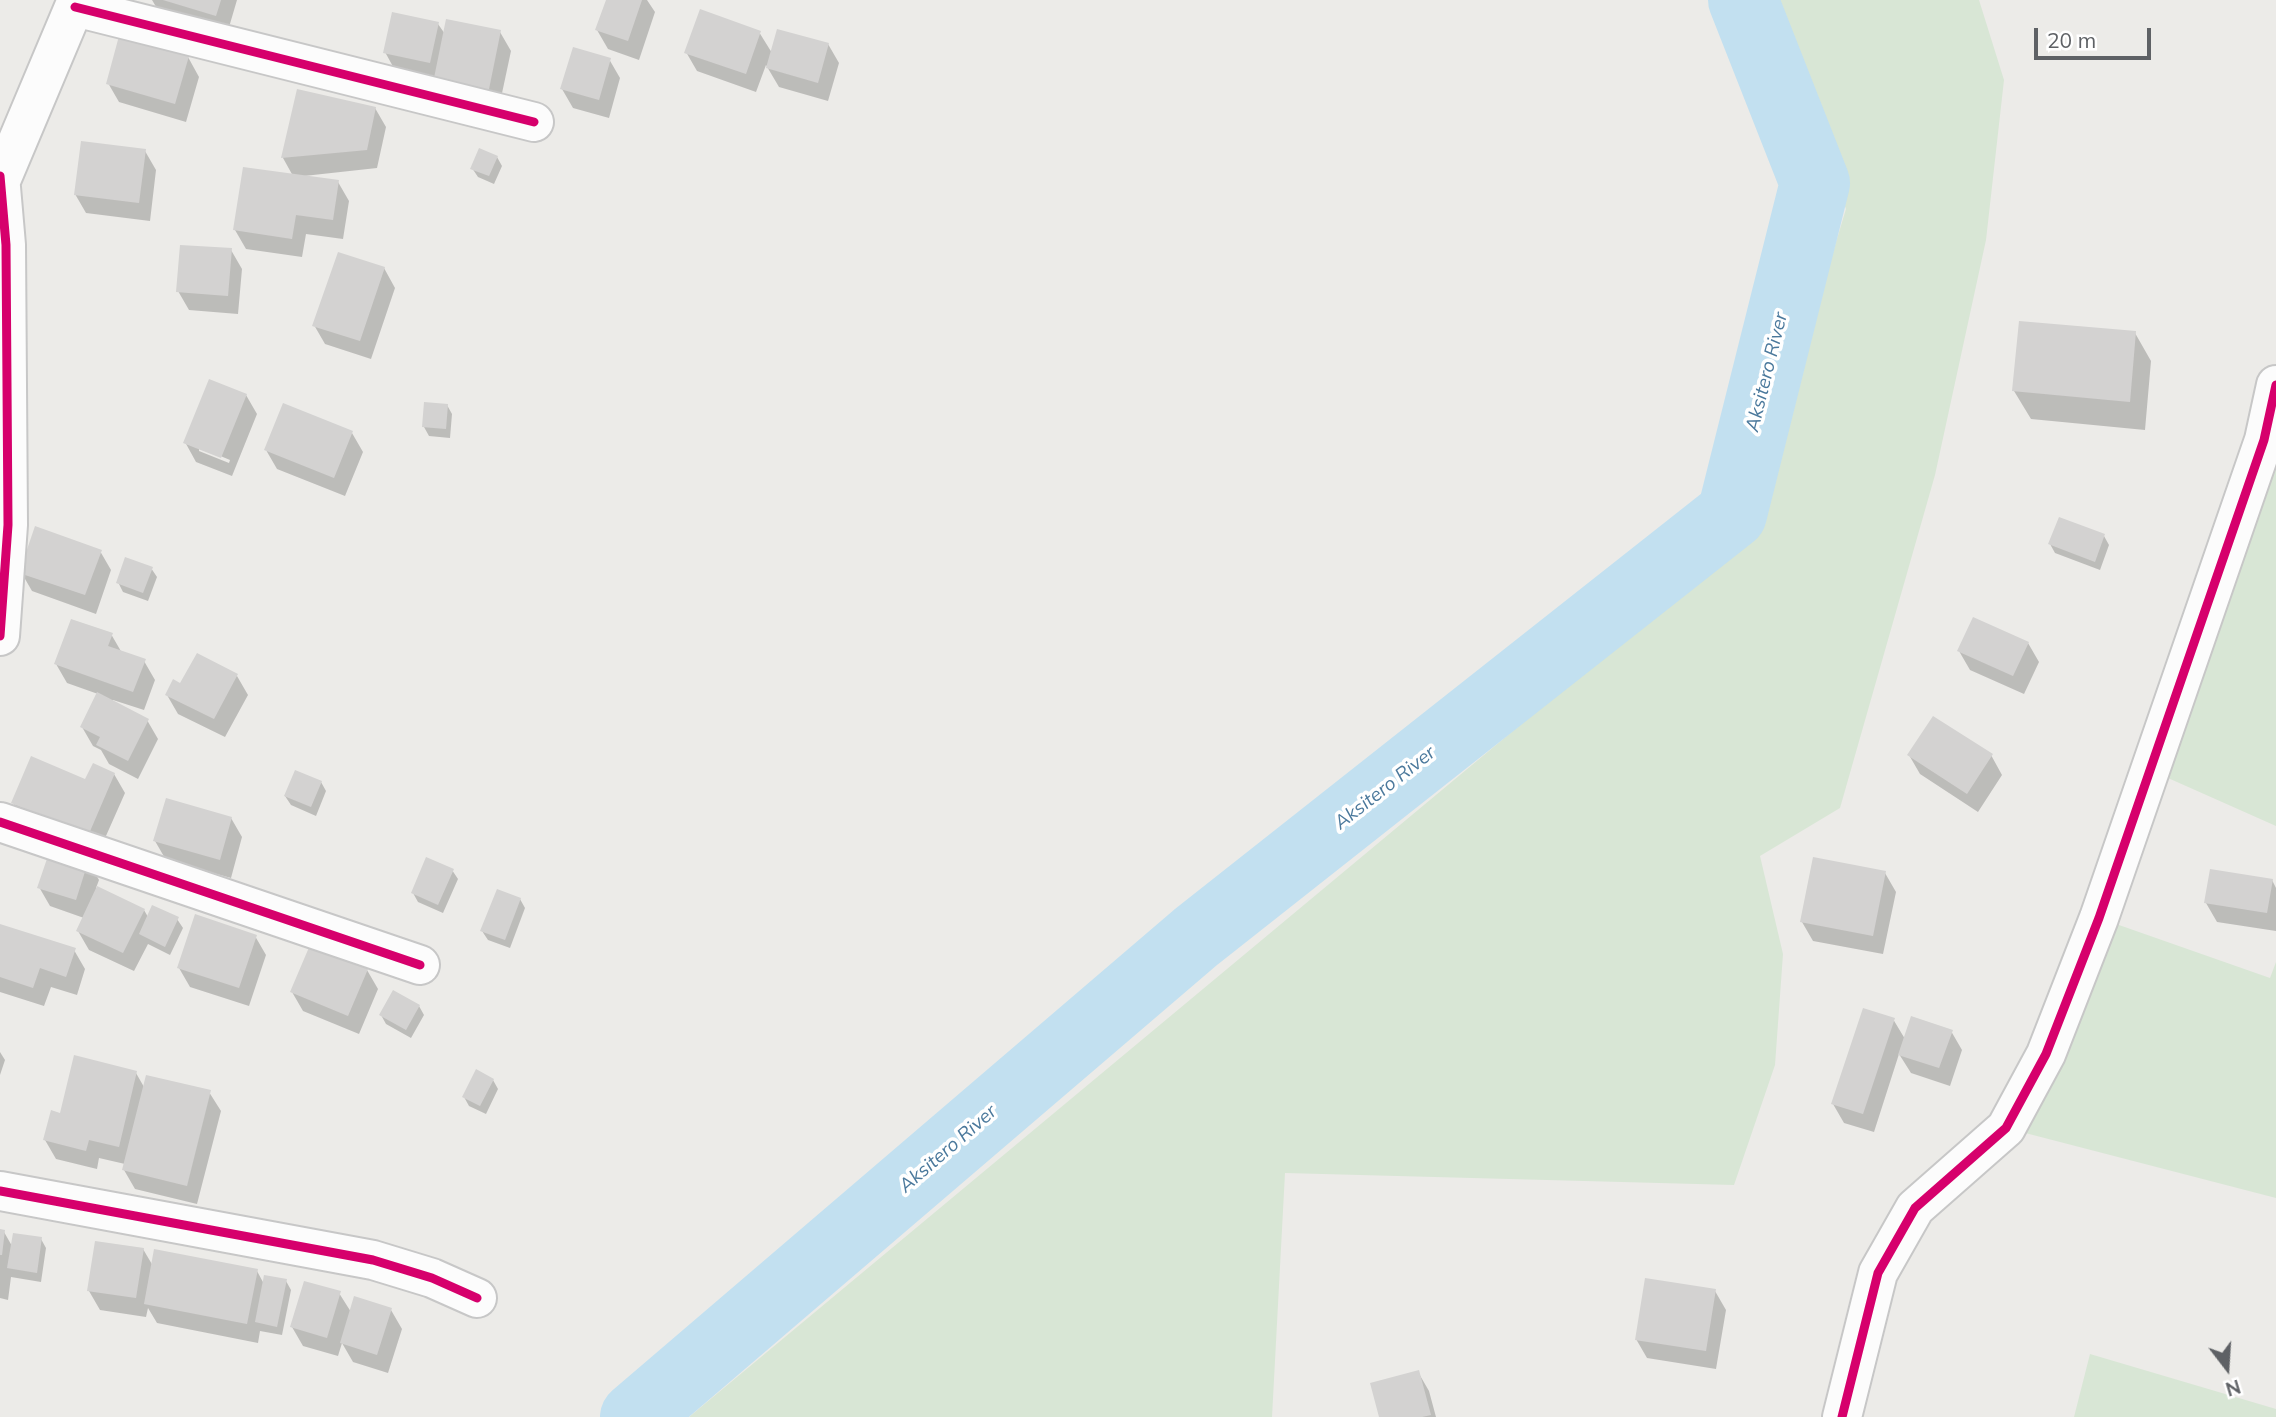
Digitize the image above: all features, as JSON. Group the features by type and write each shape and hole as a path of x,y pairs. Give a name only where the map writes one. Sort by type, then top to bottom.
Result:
{"street":[{"path":"0,636 4,522 6,245 1,177 76,3 534,122"},
{"path":"1842,1417 1878,1273 1915,1208 2006,1128 2046,1054 2095,930 2264,440 2276,385"},
{"path":"0,822 420,965"},
{"path":"0,1192 373,1260 432,1278 477,1298"}],"green space":[{"path":"1767,0 1979,0 2004,80 1986,240 1935,475 1840,808 1760,856 1783,954 1775,1065 1734,1185 1285,1173 1272,1417 689,1417 1747,536 1846,209"},
{"path":"2276,382 2276,826 2150,770"},
{"path":"2099,918 2270,978 2276,962 2276,1198 2006,1128"},
{"path":"2090,1354 2276,1409 2276,1417 2074,1417"}],"building":[{"path":"163,0 221,0 216,16"},
{"path":"606,0 642,0 628,41 595,30"},
{"path":"700,9 761,31 746,74 684,53"},
{"path":"392,12 439,22 430,63 383,53"},
{"path":"446,19 501,30 488,94 433,83"},
{"path":"777,29 829,43 818,83 766,68"},
{"path":"119,36 189,56 175,104 106,84"},
{"path":"573,47 611,58 599,100 560,89"},
{"path":"297,89 376,107 367,150 281,158"},
{"path":"81,141 146,149 139,203 74,195"},
{"path":"479,148 498,156 489,176 470,169"},
{"path":"243,167 339,180 333,220 296,215 292,239 233,230"},
{"path":"180,245 232,248 228,296 176,292"},
{"path":"338,252 385,267 360,341 312,326"},
{"path":"2019,321 2136,331 2130,402 2012,391"},
{"path":"209,379 247,394 221,458 183,443"},
{"path":"424,402 448,404 446,429 422,427"},
{"path":"283,403 353,431 334,478 264,450"},
{"path":"2059,517 2105,534 2095,562 2048,544"},
{"path":"35,526 102,550 85,595 19,573"},
{"path":"125,557 153,567 143,593 116,583"},
{"path":"1973,617 2029,642 2013,676 1957,651"},
{"path":"71,619 113,633 108,646 146,659 133,692 54,664"},
{"path":"197,653 238,674 214,719 165,695 173,679 180,683"},
{"path":"97,692 149,719 128,761 96,745 100,737 80,727"},
{"path":"1933,716 1993,754 1967,794 1907,755"},
{"path":"31,756 85,779 93,763 115,773 88,836 11,803"},
{"path":"295,770 322,781 311,807 284,796"},
{"path":"166,798 232,817 220,860 153,841"},
{"path":"51,847 89,859 76,900 37,888"},
{"path":"426,857 454,869 438,905 411,893"},
{"path":"1813,857 1886,871 1873,936 1800,922"},
{"path":"2210,869 2273,879 2267,913 2204,903"},
{"path":"97,886 145,909 123,953 76,931"},
{"path":"497,889 521,898 505,940 480,931"},
{"path":"152,905 179,917 165,947 139,934"},
{"path":"195,914 257,935 239,988 177,968"},
{"path":"0,924 76,948 66,977 40,968 33,988 0,977"},
{"path":"310,945 368,969 348,1016 290,992"},
{"path":"393,990 420,1005 406,1030 379,1015"},
{"path":"1863,1008 1895,1018 1863,1114 1831,1104"},
{"path":"1911,1016 1953,1030 1939,1068 1898,1055"},
{"path":"74,1055 137,1071 119,1147 89,1140 86,1151 43,1140 51,1110 60,1113"},
{"path":"476,1069 494,1079 480,1106 462,1097"},
{"path":"146,1075 211,1090 187,1186 122,1170"},
{"path":"0,1229 5,1230 2,1255 0,1255"},
{"path":"13,1233 42,1237 37,1273 7,1268"},
{"path":"95,1241 144,1248 136,1298 87,1291"},
{"path":"154,1249 258,1269 247,1324 144,1304"},
{"path":"264,1275 287,1279 277,1327 255,1322"},
{"path":"1645,1278 1716,1289 1706,1351 1635,1340"},
{"path":"304,1281 341,1291 327,1338 290,1327"},
{"path":"354,1296 392,1308 377,1355 340,1343"},
{"path":"1419,1370 1431,1415 1379,1417 1370,1383"}],"waterway":[{"name":"Aksitero River","path":"635,1417 1196,937 1732,514 1815,183 1743,0"}],"cycle path":[{"path":"75,7 534,122"},
{"path":"0,176 6,245 8,525 0,636"},
{"path":"1842,1417 1878,1273 1915,1208 2006,1128 2046,1054 2099,918 2264,440 2276,385"},
{"path":"0,822 420,965"},
{"path":"0,1191 373,1260 432,1278 477,1298"}]}
